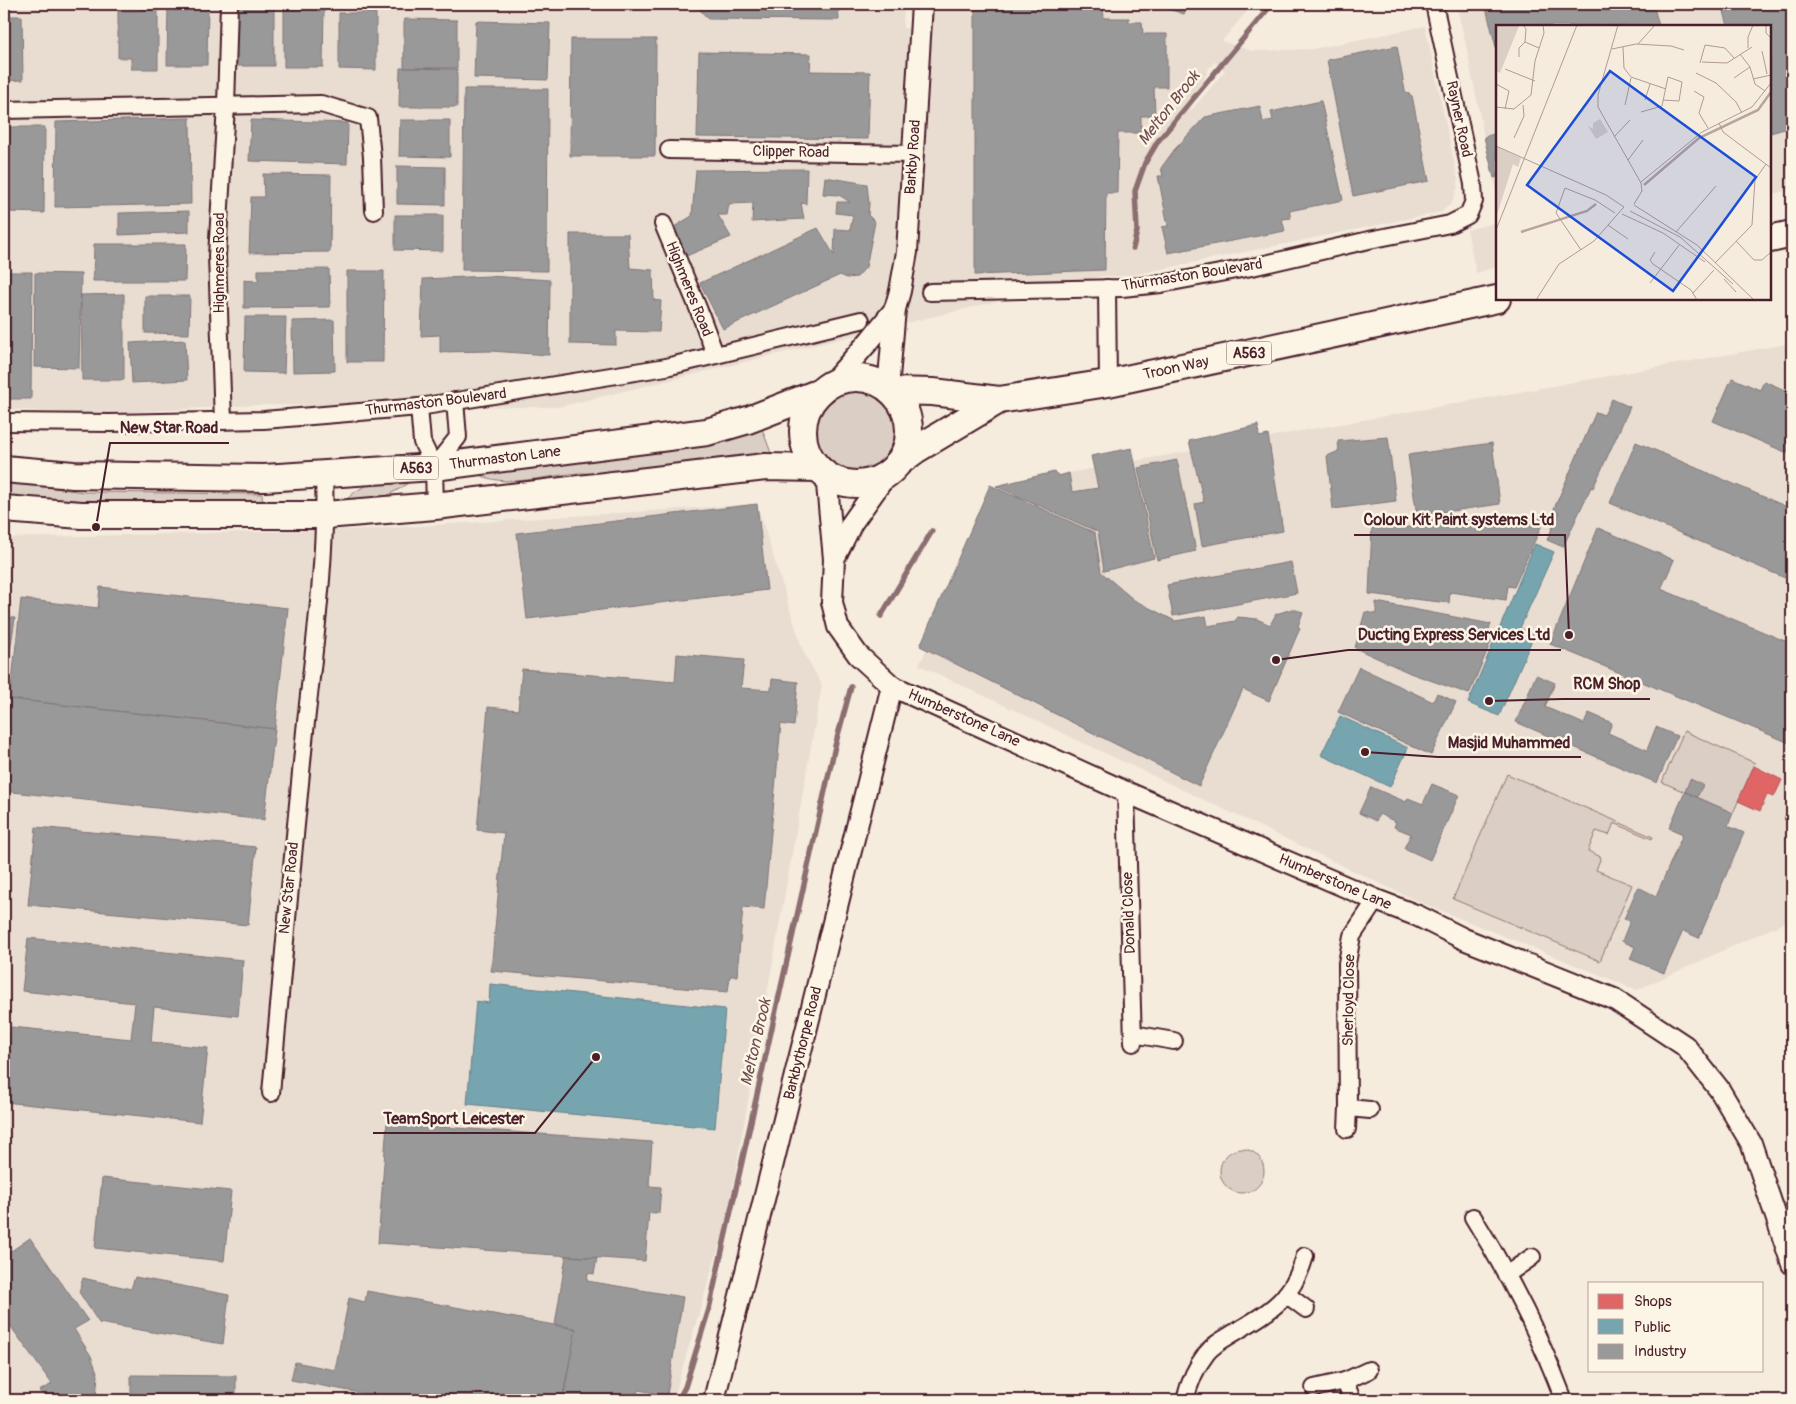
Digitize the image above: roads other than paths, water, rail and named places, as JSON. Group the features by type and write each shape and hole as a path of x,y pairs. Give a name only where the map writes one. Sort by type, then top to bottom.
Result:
{"highway":[{"path":"1771,239 1792,234"},
{"name":"Troon Way","path":"890,390 933,392 1000,400 1108,383 1496,298"},
{"path":"844,379 869,379 890,390 902,403 908,418 909,433 906,449 893,468 872,481 856,484 840,482 822,471 808,454 803,438 804,421 809,405 826,388 844,379"},
{"name":"Thurmaston Lane","path":"4,469 74,475 264,478 434,467 707,432 748,420 826,388"},
{"name":"Troon Way","path":"893,468 916,449 1000,400"},
{"path":"4,510 81,515 325,515 435,506 765,467 822,471"}],"street":[{"name":"Highmeres Road","path":"222,421 217,256 226,106 229,4"},
{"name":"Barkby Road","path":"890,390 895,309 907,252 922,4"},
{"name":"Rayner Road","path":"1434,4 1473,184 1474,201 1468,214 1450,224"},
{"path":"4,110 321,104 368,118 374,211"},
{"name":"Clipper Road","path":"669,150 914,154"},
{"name":"Highmeres Road","path":"662,224 716,354"},
{"name":"Thurmaston Boulevard","path":"930,292 1107,288 1160,284 1450,224"},
{"path":"1107,288 1108,383"},
{"name":"Barkby Road","path":"826,388 884,324 895,309"},
{"name":"Thurmaston Boulevard","path":"4,422 110,423 264,420 419,407 666,367 861,320"},
{"path":"434,467 458,437 455,401"},
{"path":"419,407 422,442 434,467 435,506"},
{"name":"Humberstone Lane","path":"834,559 852,523 893,468"},
{"name":"Humberstone Lane","path":"822,471 834,559 832,602 838,627 858,655 892,686 1126,792 1376,900 1418,916 1464,939 1614,999 1685,1046 1719,1089 1751,1143 1792,1264"},
{"name":"New Star Road","path":"271,1093 325,515 324,474"},
{"name":"Barkbythorpe Road","path":"714,1400 892,686"},
{"name":"Donald Close","path":"1126,792 1133,1038 1174,1041"},
{"name":"Sherloyd Close","path":"1346,1129 1348,1108 1347,963 1352,936 1376,900"},
{"path":"1348,1108 1370,1110"},
{"path":"1473,1217 1525,1309 1564,1400"},
{"path":"1185,1400 1196,1370 1206,1353 1221,1340 1276,1307 1293,1286 1305,1256"},
{"path":"1506,1275 1532,1257"},
{"path":"1286,1294 1306,1309"},
{"path":"1314,1388 1345,1381 1369,1370"},
{"path":"1345,1381 1352,1400"}],"waterway":[{"name":"Melton Brook","path":"1133,248 1137,231 1135,191 1145,163 1158,141 1272,4"},
{"name":"Melton Brook","path":"881,616 932,531"},
{"name":"Melton Brook","path":"678,1400 685,1387 709,1309 835,746 851,687"}],"place":[{"name":"New Star Road","path":"96,527"},
{"name":"Colour Kit Paint systems Ltd","path":"1569,635"},
{"name":"Ducting Express Services Ltd","path":"1276,660"},
{"name":"RCM Shop","path":"1489,701"},
{"name":"Masjid Muhammed","path":"1365,752"},
{"name":"TeamSport Leicester","path":"596,1057"}]}
